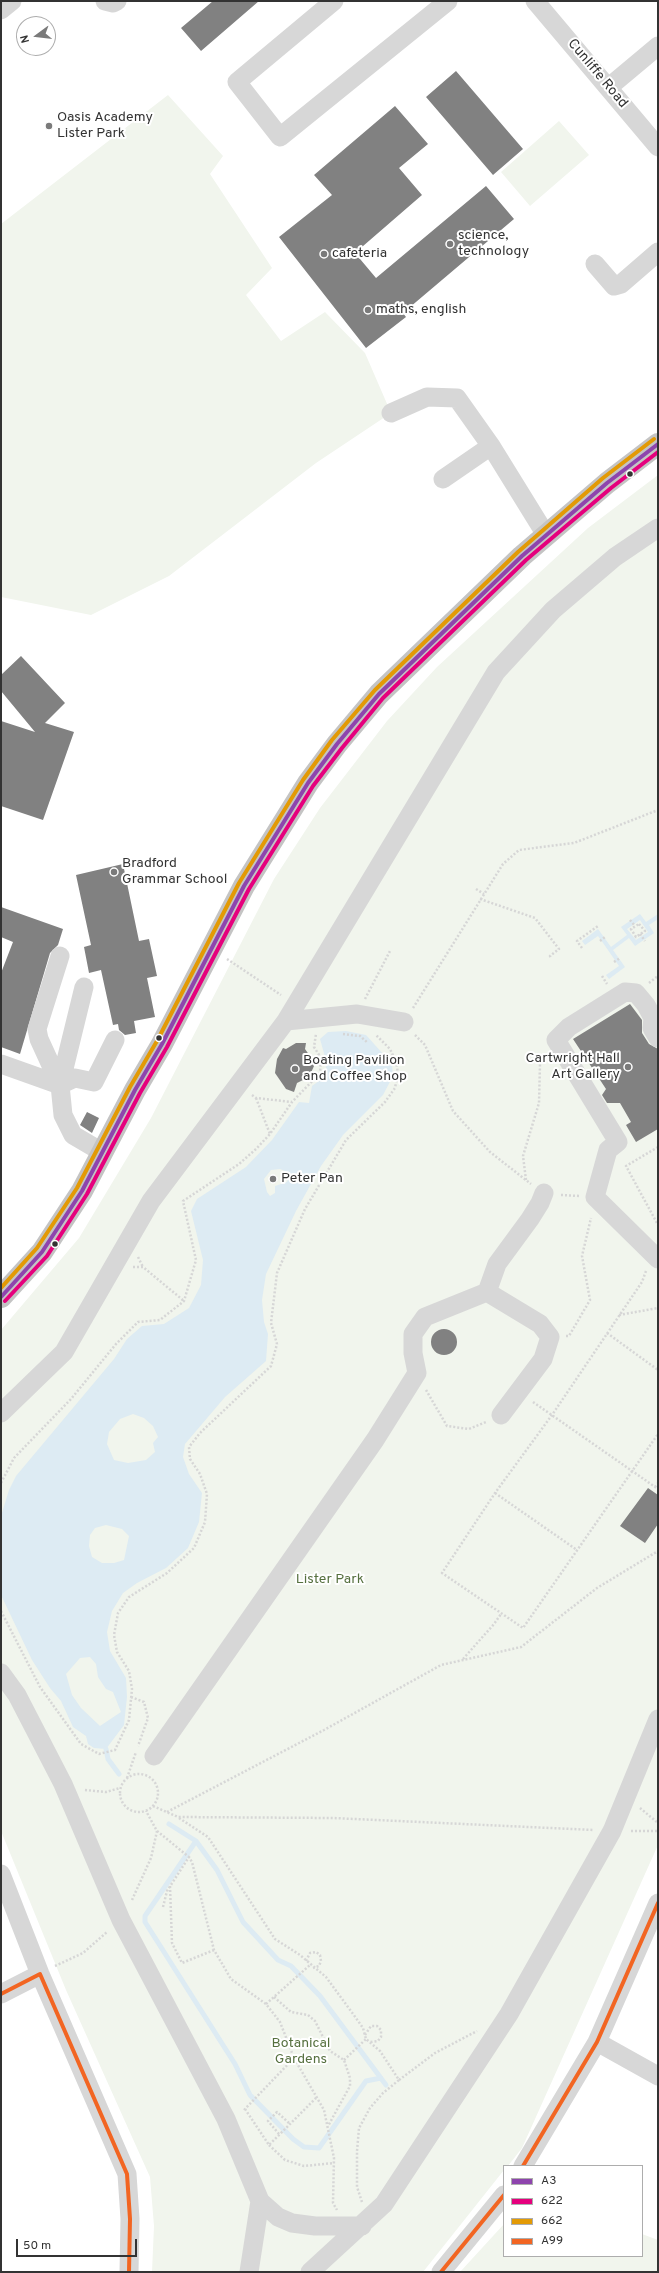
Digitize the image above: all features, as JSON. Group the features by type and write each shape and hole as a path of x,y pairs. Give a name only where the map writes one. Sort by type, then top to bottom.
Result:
{"highway":[{"path":"1,1298 42,1252 82,1191 135,1090 162,1044 244,886 308,784 337,744 379,694 546,535 607,483 658,444"}],"street":[{"path":"1,10 12,1"},
{"path":"105,1 113,3 117,1"},
{"path":"334,1 237,82 280,137 448,1"},
{"name":"Cunliffe Road","path":"535,1 658,147"},
{"path":"609,87 658,46"},
{"path":"595,264 614,286 621,284 658,252"},
{"path":"391,413 427,397 457,398 491,446 546,535"},
{"path":"443,479 491,446"},
{"path":"1,1413 64,1352 112,1266 151,1201 239,1085 291,1013 496,672 553,610 615,557 658,528"},
{"path":"60,956 36,1029 60,1085 63,1115 73,1135 102,1152"},
{"path":"60,1085 84,987"},
{"path":"655,1256 595,1197 608,1150 618,1142 556,1040 569,1027 625,992 636,993 652,1001 652,1028 658,1038"},
{"path":"291,1013 314,1018 357,1014 404,1022"},
{"path":"1,1064 60,1085 75,1078 94,1082 115,1040"},
{"path":"154,1756 375,1440 417,1374 413,1353 413,1334 425,1318 487,1292 497,1264 530,1219 544,1193"},
{"path":"487,1292 517,1308 540,1324 550,1337 543,1359 520,1392 501,1415"},
{"path":"1,1673 17,1695 63,1784 121,1920 226,2119 260,2201 278,2218 292,2223 315,2226 359,2223"},
{"path":"310,2272 359,2223 384,2204 394,2191 509,2014 613,1826 658,1719"},
{"path":"1,1874 40,1974 127,2174 130,2220 129,2272"},
{"path":"524,2165 597,2042 652,1935 658,1902"},
{"path":"1,1994 40,1974"},
{"path":"597,2042 658,2076"},
{"path":"441,2272 503,2196"},
{"path":"249,2272 260,2201"}],"path":[{"path":"556,1040 547,1050 540,1064 539,1103 523,1156 526,1180 490,1152 453,1111 425,1046 404,1022 503,864 519,850 574,844 658,810"},
{"path":"476,889 484,894"},
{"path":"480,899 536,918 559,949 550,956 551,958"},
{"path":"631,920 634,926"},
{"path":"639,924 645,931 641,935 636,937 631,929 639,924"},
{"path":"582,948 577,941 598,926"},
{"path":"641,935 645,940"},
{"path":"600,940 605,937"},
{"path":"1,1611 40,1687 80,1744 99,1754 114,1750 129,1720 131,1697 129,1671 117,1652 114,1635 118,1613 129,1597 167,1574 194,1548 205,1522 207,1494 200,1474 190,1458 189,1447 200,1433 271,1366 278,1344 271,1323 273,1297 280,1266 305,1209 346,1140 385,1102 395,1088 398,1073 396,1062 390,1049 357,1014 390,951"},
{"path":"615,962 620,958"},
{"path":"232,962 291,1013"},
{"path":"1,1483 14,1458 71,1399 116,1344 138,1322 160,1320 184,1301 196,1260 183,1201 239,1164 270,1134 292,1102 320,1073 321,1058 314,1047 316,1038 314,1018"},
{"path":"340,1034 360,1036 368,1043"},
{"path":"239,1085 256,1098 292,1102"},
{"path":"256,1098 270,1134"},
{"path":"658,1147 626,1166 658,1225"},
{"path":"550,1337 569,1336 590,1300 582,1256 595,1197"},
{"path":"655,1256 642,1282 552,1415 495,1493 442,1573 523,1628 658,1434"},
{"path":"112,1266 143,1268 184,1301"},
{"path":"619,1315 658,1308"},
{"path":"607,1333 658,1370"},
{"path":"417,1374 447,1426 470,1429 501,1415"},
{"path":"520,1392 656,1488 658,1483"},
{"path":"495,1493 576,1550"},
{"path":"167,1812 324,1730 441,1665 521,1647 597,1588 658,1551"},
{"path":"463,1659 501,1614"},
{"path":"127,1778 138,1774 143,1774 154,1782 158,1794 153,1806 140,1813 128,1810 120,1800 120,1788 127,1778 148,1718 144,1702 131,1697"},
{"path":"63,1784 88,1791 106,1792 120,1788"},
{"path":"153,1806 178,1818 208,1837 275,1939 306,1961 326,1978 356,2018 366,2039 380,2051 399,2080"},
{"path":"146,1811 157,1831 192,1862 214,1950 232,1978 266,2004 280,2022 294,2058 324,2110 334,2163 333,2203 359,2223"},
{"path":"178,1818 333,1818 613,1826 658,1831"},
{"path":"40,1974 83,1953 121,1920 137,1891 151,1858 157,1831"},
{"path":"163,1907 170,1884 187,1856"},
{"path":"170,1884 172,1943 182,1962 214,1950"},
{"path":"306,1961 310,1953 316,1952 320,1955 322,1961 318,1966 313,1968"},
{"path":"266,2004 310,1965"},
{"path":"274,1997 291,2012 308,2015 315,2021 330,2051 344,2060 350,2078 350,2086 328,2127"},
{"path":"365,2035 372,2026 377,2026 381,2030 381,2037 378,2041 370,2042"},
{"path":"359,2223 357,2187 357,2150 359,2128 370,2108 383,2093 435,2053 482,2028"},
{"path":"344,2060 366,2039"},
{"path":"253,2101 294,2058"},
{"path":"268,2145 316,2098"},
{"path":"245,2109 268,2145 285,2160 304,2166 334,2163"},
{"path":"279,2134 268,2121 277,2112 290,2124"}],"green space":[{"path":"168,95 223,156 210,174 272,268 246,295 281,341 325,312 365,353 391,413 316,463 169,576 91,615 1,597 1,224"},
{"path":"559,121 589,155 530,206 501,172"},
{"name":"Lister Park","path":"658,475 658,1845 522,2148 509,2165 503,2165 503,2171 423,2272 152,2272 154,2226 150,2177 66,1990 1,1831 1,1330 79,1238 151,1118 274,879 320,808 387,721 437,667 588,528"},
{"path":"503,2225 503,2257 643,2257 643,2234 658,2240 658,2272 460,2272"}],"shaded area":[{"path":"640,914 646,922 658,914 658,919 649,925 654,933 635,946 629,938 613,950 625,967 609,979 606,975 619,966 601,940 598,936 585,945 582,941 598,929 611,947 627,935 621,927","holes":["640,920 648,932 636,940 627,929"]},
{"path":"346,1031 366,1035 392,1064 393,1076 383,1095 343,1135 321,1166 296,1211 266,1274 262,1300 264,1322 268,1334 266,1361 225,1397 185,1444 183,1457 189,1474 202,1493 199,1522 188,1548 166,1568 137,1583 123,1593 112,1611 107,1632 110,1651 126,1678 127,1697 124,1725 106,1749 94,1748 88,1744 86,1736 73,1727 61,1701 50,1688 32,1660 1,1595 1,1516 9,1490 16,1476 114,1359 127,1339 142,1326 164,1324 189,1308 201,1285 203,1260 191,1211 197,1199 246,1167 272,1140 299,1102 309,1103 312,1086 323,1078 327,1064 320,1039 328,1032","holes":["280,1169 285,1171 289,1177 287,1182 275,1186 275,1193 270,1196 267,1192 264,1179 271,1170","133,1414 144,1418 153,1426 158,1437 153,1443 155,1452 146,1460 128,1463 114,1460 107,1444 109,1432 120,1419","106,1525 122,1529 129,1536 124,1560 114,1563 102,1563 92,1557 89,1546 90,1535 95,1528","90,1657 96,1664 98,1677 106,1689 113,1692 121,1712 100,1726 81,1708 72,1695 66,1674 80,1658"]}],"building":[{"path":"213,1 259,1 201,51 181,28"},
{"path":"456,71 523,149 493,175 426,97"},
{"path":"395,106 428,144 399,168 422,195 355,253 376,278 486,186 514,219 403,313 406,317 366,348 279,237 332,195 314,175"},
{"path":"21,656 65,703 45,723 74,732 43,820 1,806 1,721 35,732 1,691 1,675"},
{"path":"123,864 139,941 149,939 157,976 147,978 155,1017 134,1021 136,1033 125,1035 119,1030 118,1024 113,1025 101,970 89,973 84,947 91,945 76,875"},
{"path":"1,907 63,929 58,945 50,953 20,1054 1,1047 1,973 13,942 1,937"},
{"name":"Cartwright Hall Art Gallery","path":"630,1004 642,1020 642,1033 649,1044 658,1049 658,1129 636,1142 626,1125 631,1122 620,1103 607,1103 602,1095 606,1089 573,1039"},
{"name":"Boating Pavilion and Coffee Shop","path":"296,1043 306,1043 305,1049 312,1059 314,1066 309,1077 297,1083 294,1092 286,1089 275,1073 277,1059 283,1048 286,1049"},
{"path":"87,1112 99,1118 92,1133 80,1125"},
{"path":"444,1329 453,1333 457,1342 453,1351 444,1355 435,1351 431,1342 435,1333"},
{"path":"648,1488 658,1495 658,1524 645,1543 620,1526"}],"waterway":[{"path":"106,1749 108,1759 119,1774"},
{"path":"169,1824 196,1841 217,1870 243,1922 278,1960 291,1966 320,1996 386,2085"},
{"path":"196,1841 145,1916 145,1922 235,2064 250,2095 293,2139 304,2147 319,2148 366,2081 381,2078"}],"transit line":[{"name":"662","path":"1,1288 37,1248 77,1188 130,1087 157,1041 239,883 303,780 332,740 375,690 518,552 603,478 654,439"},
{"name":"A3","path":"1,1297 42,1252 82,1191 135,1090 162,1044 244,886 308,783 337,744 379,694 522,556 607,483 658,444"},
{"name":"622","path":"5,1301 47,1256 87,1194 140,1093 167,1047 249,889 313,786 342,748 383,698 526,560 611,488 658,452"},
{"name":"A99","path":"524,2165 597,2042 658,1903"},
{"name":"A99","path":"1,1994 40,1974 127,2174 130,2219 129,2272"},
{"name":"A99","path":"441,2272 503,2196"}],"place":[{"name":"Oasis Academy Lister Park","path":"49,126"},
{"name":"science, technology","path":"450,244"},
{"name":"cafeteria","path":"324,254"},
{"name":"maths, english","path":"368,310"},
{"name":"Bradford Grammar School","path":"114,872"},
{"name":"Cartwright Hall Art Gallery","path":"628,1067"},
{"name":"Boating Pavilion and Coffee Shop","path":"295,1069"},
{"name":"Peter Pan","path":"273,1179"}],"park label":[{"name":"Botanical Gardens","path":"301,2052"}]}
